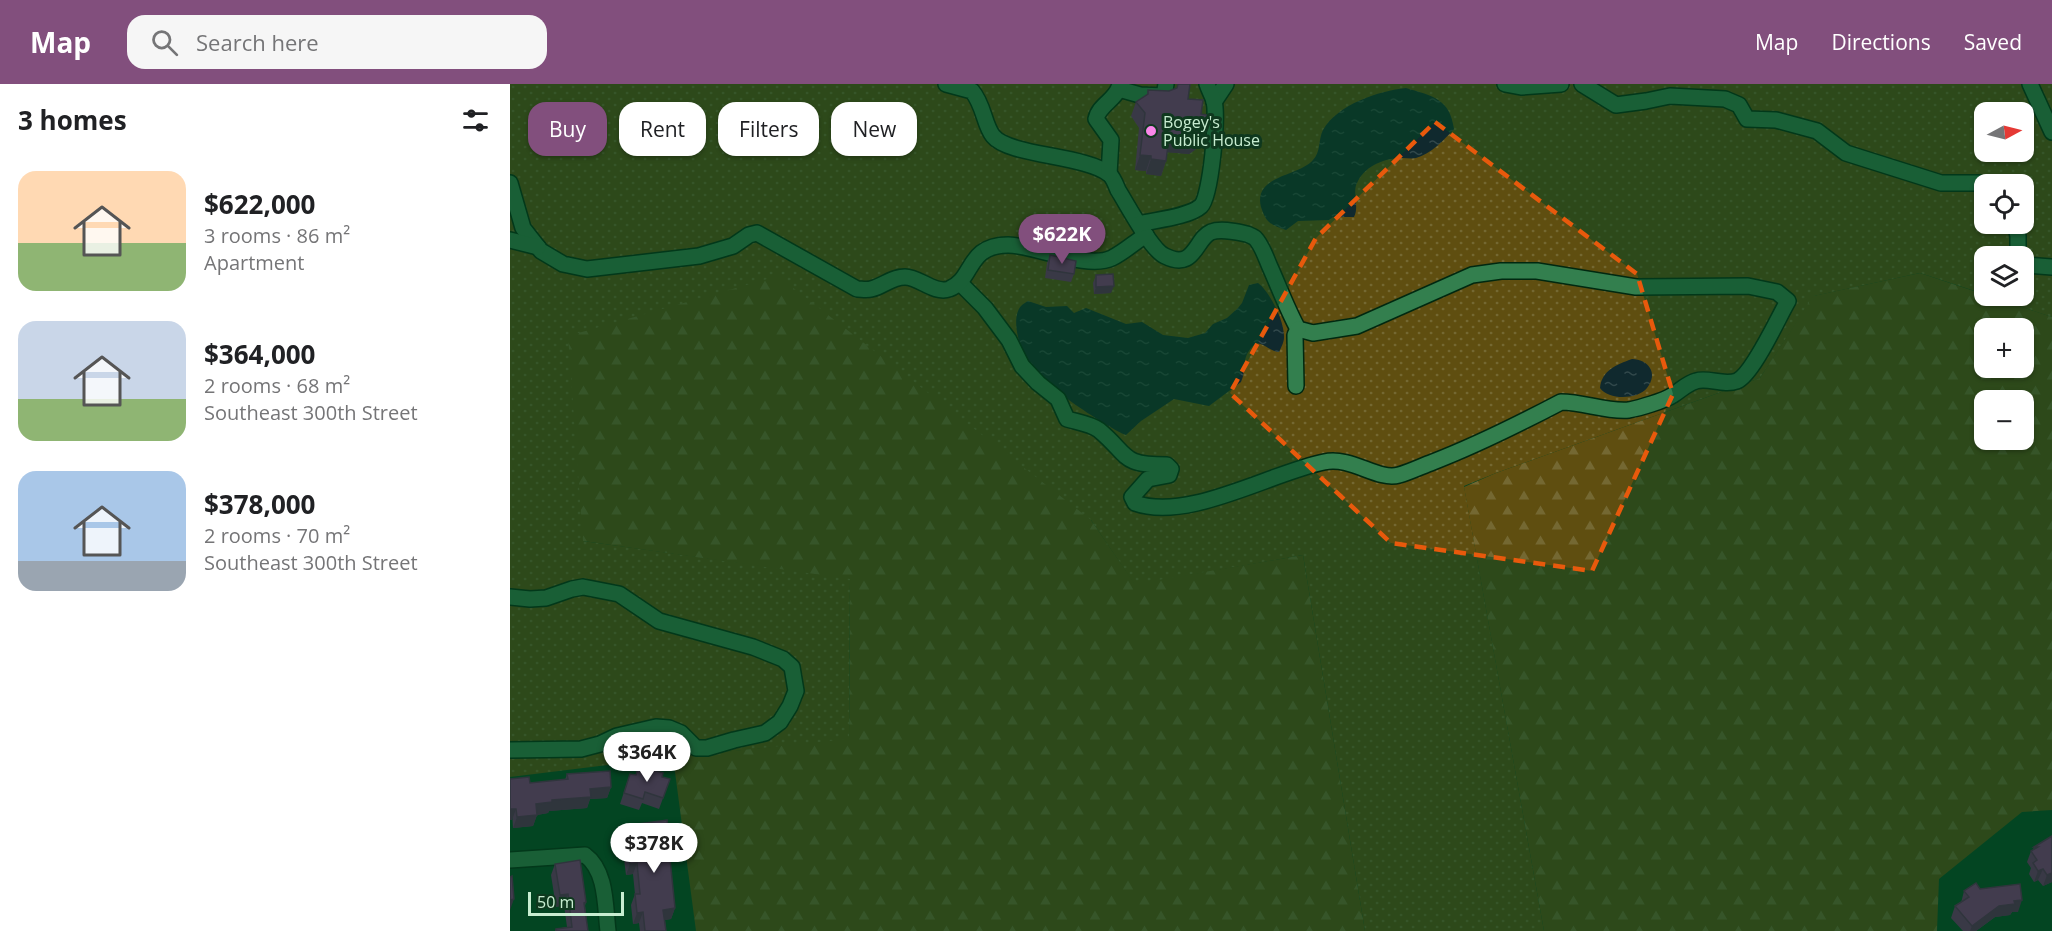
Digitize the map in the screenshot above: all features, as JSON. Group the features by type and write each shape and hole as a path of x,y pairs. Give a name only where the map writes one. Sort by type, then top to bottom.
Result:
{"street":[{"path":"946,84 972,91 982,106 992,135 1000,141 1085,164 1109,174"},
{"path":"1166,84 1164,96 1140,95 1119,86 1119,92 1098,111 1096,119 1111,140 1109,174 1161,255 1177,261 1183,260 1198,249 1207,235 1222,230 1249,235 1256,239 1298,329"},
{"path":"510,183 523,228 541,250 563,264 587,269 699,256 733,246 748,235 757,233 857,289 871,290 892,279 908,277 934,288 947,290 960,283 974,258 987,249 1008,245 1086,260 1110,259 1143,229 1188,213 1202,205 1208,191 1214,132 1214,102 1207,84"},
{"path":"1214,102 1226,84"},
{"path":"1505,84 1521,87 1561,84"},
{"path":"1582,84 1616,105 1670,96 1725,99 1739,105 1747,119 1776,120 1817,131 1846,153 1941,183 1974,183"},
{"path":"2030,84 2046,102 2052,132"},
{"path":"510,240 538,247"},
{"path":"2034,266 2052,267"},
{"path":"960,283 985,308 1009,340 1022,366 1058,399 1067,419 1097,429 1125,458 1138,463 1167,465 1171,469 1169,475 1148,479 1132,497 1135,503 1157,508 1207,500 1304,467 1338,460 1389,477 1398,476 1454,454 1561,402 1577,402 1610,410 1630,410 1671,396 1685,385 1700,380 1715,382 1738,380 1750,370 1788,301 1778,292 1748,286 1636,287 1536,271 1501,271 1472,275 1357,326 1313,333 1298,329"},
{"path":"1296,386 1295,335 1298,329"},
{"path":"510,597 546,598 583,587 619,594 659,621 753,647 783,659 792,667 796,691 780,722 765,734 707,748 696,748 681,733 669,728 656,727 635,731 581,749 510,750"},
{"path":"510,860 585,855 593,862 599,875 608,931"}],"highlighted area":[{"path":"1435,122 1637,274 1673,394 1592,571 1391,543 1230,393 1316,238"}],"green space":[{"path":"510,84 2052,84 2052,317 2018,306 2034,306 2034,246 1974,246 1974,291 1920,273 1814,296 1760,378 1464,486 1544,931 1365,931 1303,555 1135,585 1091,520 583,541 850,578 849,740 673,757 510,777"},
{"path":"1920,273 1974,291 1974,306 2019,306 2052,317 2052,810 2022,812 1939,879 1937,931 1544,931 1464,487 1496,473 1760,378 1813,296"},
{"path":"778,276 1091,520 1135,584 1303,555 1365,931 696,931 673,757 849,739 850,579 583,541 568,336"}],"water":[{"path":"1406,88 1439,100 1449,111 1454,129 1442,142 1422,156 1390,159 1366,171 1356,185 1354,217 1298,221 1286,230 1267,220 1261,207 1260,196 1264,189 1278,178 1306,166 1313,160 1323,130 1338,113 1360,100"},
{"path":"1258,283 1272,300 1282,324 1284,340 1279,352 1256,343 1247,353 1241,382 1209,406 1174,399 1141,421 1126,435 1076,405 1037,375 1027,362 1018,337 1016,320 1018,312 1021,306 1028,301 1046,307 1067,306 1074,313 1086,308 1126,324 1142,322 1163,335 1188,338 1205,333 1213,324 1227,318 1242,303 1249,285"},
{"path":"1632,359 1643,361 1650,368 1652,377 1647,388 1638,394 1624,397 1604,392 1600,388 1607,372"}],"building":[{"path":"1178,84 1190,84 1188,99 1203,100 1201,114 1207,115 1205,132 1195,139 1169,137 1166,161 1140,155 1145,113 1136,102 1148,94 1148,90 1169,91 1177,88"},
{"path":"1050,255 1076,261 1074,274 1048,270"},
{"path":"1113,274 1114,286 1096,287 1096,275"},
{"path":"639,765 663,773 662,777 670,779 663,798 645,792 643,799 624,793 630,774 636,775"},
{"path":"610,771 611,787 590,789 591,797 552,800 552,802 536,804 537,815 517,817 516,809 510,809 510,779 529,777 530,783 568,779 567,774"},
{"path":"667,820 673,858 670,859 675,908 663,910 666,931 645,931 643,912 637,913 635,894 640,894 637,863 630,864 628,848 642,847 639,824"},
{"path":"2052,836 2052,873 2047,875 2043,869 2038,871 2033,863 2037,860 2031,851"},
{"path":"580,860 588,931 556,931 556,929 572,927 568,894 560,895 555,864"},
{"path":"512,876 514,899 510,900 510,877"},
{"path":"1976,883 1980,889 2020,884 2022,900 2014,901 2015,904 1999,906 1972,926 1955,906 1969,897 1964,891"}],"place":[{"name":"Bogey's Public House","path":"1151,131"}]}
